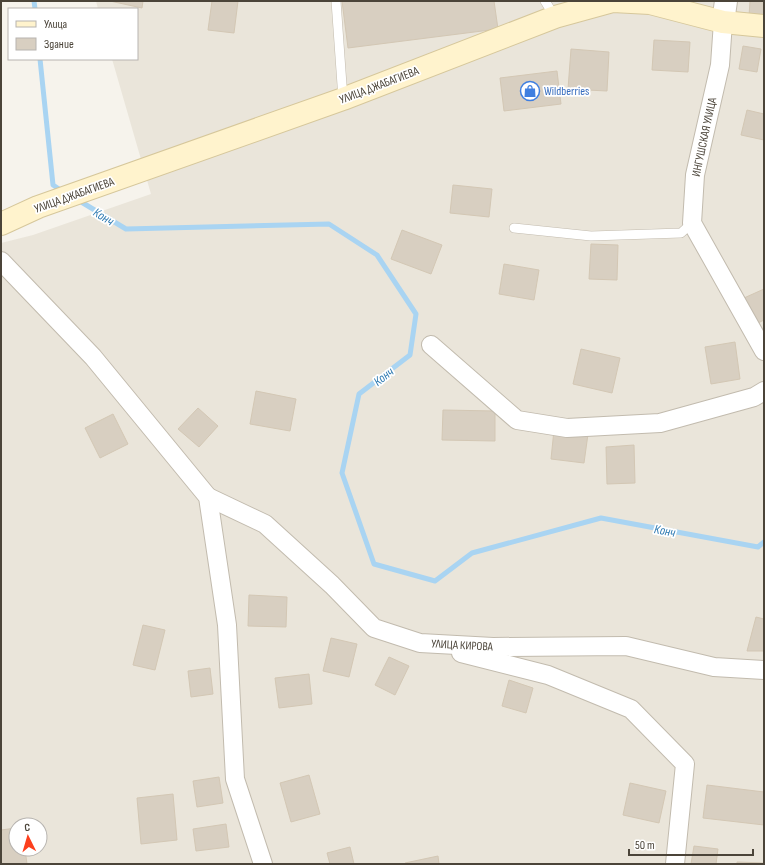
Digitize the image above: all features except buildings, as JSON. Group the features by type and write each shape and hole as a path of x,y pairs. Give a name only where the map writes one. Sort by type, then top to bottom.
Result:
{"main road":[{"name":"УЛИЦА ДЖАБАГИЕВА","path":"1,224 38,207 343,99 550,9 613,1 650,3 723,22 764,26"}],"street":[{"name":"ИНГУШСКАЯ УЛИЦА","path":"692,223 695,175 720,65 726,1"},
{"path":"692,223 764,351"},
{"path":"1,261 93,357 208,497 227,625 236,779 263,864"},
{"path":"431,346 517,420 567,428 660,423 754,397 764,391"},
{"name":"УЛИЦА КИРОВА","path":"208,497 265,524 332,585 374,628 420,643 493,647 626,646 714,667 764,670"},
{"path":"420,643 548,675 631,708 685,764 675,864"}],"lane":[{"path":"336,1 343,99"},
{"path":"514,228 591,236 681,233 692,223"}],"shaded area":[{"path":"96,1 764,1 764,864 1,864 1,243 33,235 151,194 112,60 138,60 138,8 98,8"}],"waterway":[{"name":"Конч","path":"34,1 35,8"},
{"name":"Конч","path":"40,60 53,185 62,191"},
{"name":"Конч","path":"78,200 126,229 329,224 377,255 416,314 410,355 359,394 342,473 374,564 435,581 472,553 601,518 758,547 764,542"}],"place":[{"name":"Wildberries","path":"530,91"}]}
